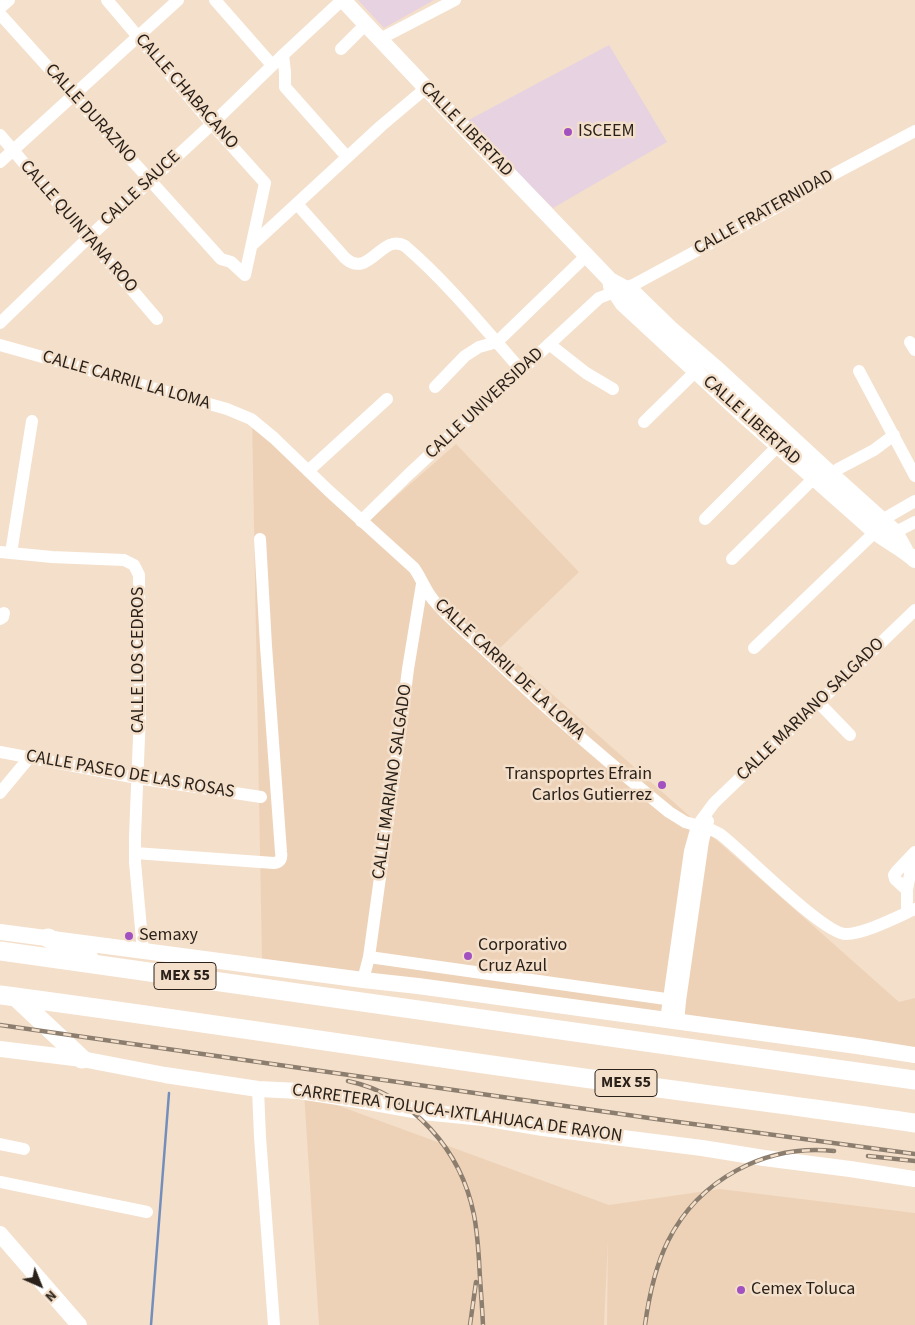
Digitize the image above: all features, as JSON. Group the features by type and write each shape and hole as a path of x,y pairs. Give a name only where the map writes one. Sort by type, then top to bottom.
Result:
{"highway":[{"path":"48,938 104,966"},
{"name":"MEX 55","path":"0,950 915,1080"},
{"path":"9,997 82,1059"},
{"name":"MEX 55","path":"9,997 915,1123"}],"main road":[{"name":"CALLE LIBERTAD","path":"343,0 586,256 615,288 622,304 814,478 884,530"},
{"name":"CALLE LIBERTAD","path":"615,288 634,293 832,475 910,555"},
{"path":"0,932 418,986 915,1055"},
{"name":"CARRETERA TOLUCA-IXTLAHUACA DE RAYON","path":"0,1049 82,1059 165,1075 258,1089 299,1091 423,1112 483,1118 543,1128 693,1146 915,1179"},
{"path":"0,1234 79,1325"}],"street":[{"path":"0,8 9,0"},
{"name":"CALLE CHABACANO","path":"107,0 212,124 265,183 252,245"},
{"path":"0,162 178,0"},
{"path":"215,0 272,65"},
{"name":"CALLE SAUCE","path":"0,322 343,0"},
{"path":"380,39 455,0"},
{"name":"CALLE DURAZNO","path":"0,14 221,259 231,262 246,275 252,245"},
{"path":"341,49 366,24"},
{"path":"283,55 285,87 347,158"},
{"path":"252,245 381,126 426,88"},
{"name":"CALLE FRATERNIDAD","path":"615,288 635,284 915,131"},
{"name":"CALLE QUINTANA ROO","path":"0,135 157,319"},
{"path":"296,204 345,258 353,263 362,264 387,246 395,243 402,244 409,249 459,300 521,370"},
{"path":"435,387 465,356 478,347 497,342 586,256"},
{"name":"CALLE UNIVERSIDAD","path":"361,521 599,298 615,288"},
{"path":"550,344 590,376 613,389"},
{"name":"CALLE CARRIL LA LOMA","path":"0,345 227,408 251,419"},
{"path":"644,422 696,371"},
{"path":"859,371 915,476"},
{"path":"308,471 387,399"},
{"name":"CALLE CARRIL DE LA LOMA","path":"251,419 414,568 420,575 422,584 434,602 444,612 563,722 669,812 685,822 716,831 820,921 840,933 859,932 911,911"},
{"path":"6,553 32,421"},
{"path":"832,475 838,469 874,450 894,435"},
{"path":"705,519 778,446"},
{"path":"732,559 814,478"},
{"path":"754,648 915,501"},
{"path":"884,530 915,522"},
{"path":"135,857 274,863 281,859 260,539"},
{"name":"CALLE LOS CEDROS","path":"6,553 52,557 119,559 130,562 137,569 139,575 140,713 135,857 143,951"},
{"name":"CALLE MARIANO SALGADO","path":"363,980 369,957 408,669 422,584"},
{"name":"CALLE MARIANO SALGADO","path":"672,1021 674,1000 703,841 701,827 709,811 742,776 915,610"},
{"path":"819,703 850,735"},
{"name":"CALLE PASEO DE LAS ROSAS","path":"0,752 137,778 261,797"},
{"path":"0,793 29,758"},
{"path":"911,911 907,890 895,879 894,875 914,852"},
{"path":"369,957 674,1000"},
{"path":"539,1004 542,982"},
{"path":"258,1089 274,1325"},
{"path":"0,1144 24,1149"},
{"path":"0,1182 147,1212"}],"shaded area":[{"path":"358,0 434,0 384,28"},
{"name":"ISCEEM","path":"609,45 667,142 553,208 465,122"},
{"path":"252,415 360,528 456,444 579,572 500,648 899,1002 915,998 915,1051 262,961"},
{"path":"304,1093 609,1205 720,1189 915,1213 915,1325 607,1325 608,1240 604,1325 319,1325"}],"waterway":[{"path":"151,1325 169,1093"}],"railway":[{"path":"0,1025 915,1154"},
{"path":"348,1081 372,1088 413,1112 446,1148 458,1169 468,1191 475,1221 483,1325"},
{"path":"645,1325 653,1282 663,1251 681,1219 697,1200 716,1183 737,1170 760,1160 784,1153 809,1150 834,1151"},
{"path":"868,1156 915,1161"},
{"path":"470,1325 476,1282"}],"place":[{"name":"ISCEEM","path":"568,132"},
{"name":"Transpoprtes Efrain Carlos Gutierrez","path":"662,785"},
{"name":"Semaxy","path":"129,936"},
{"name":"Corporativo Cruz Azul","path":"468,956"},
{"name":"Cemex Toluca","path":"741,1290"}]}
